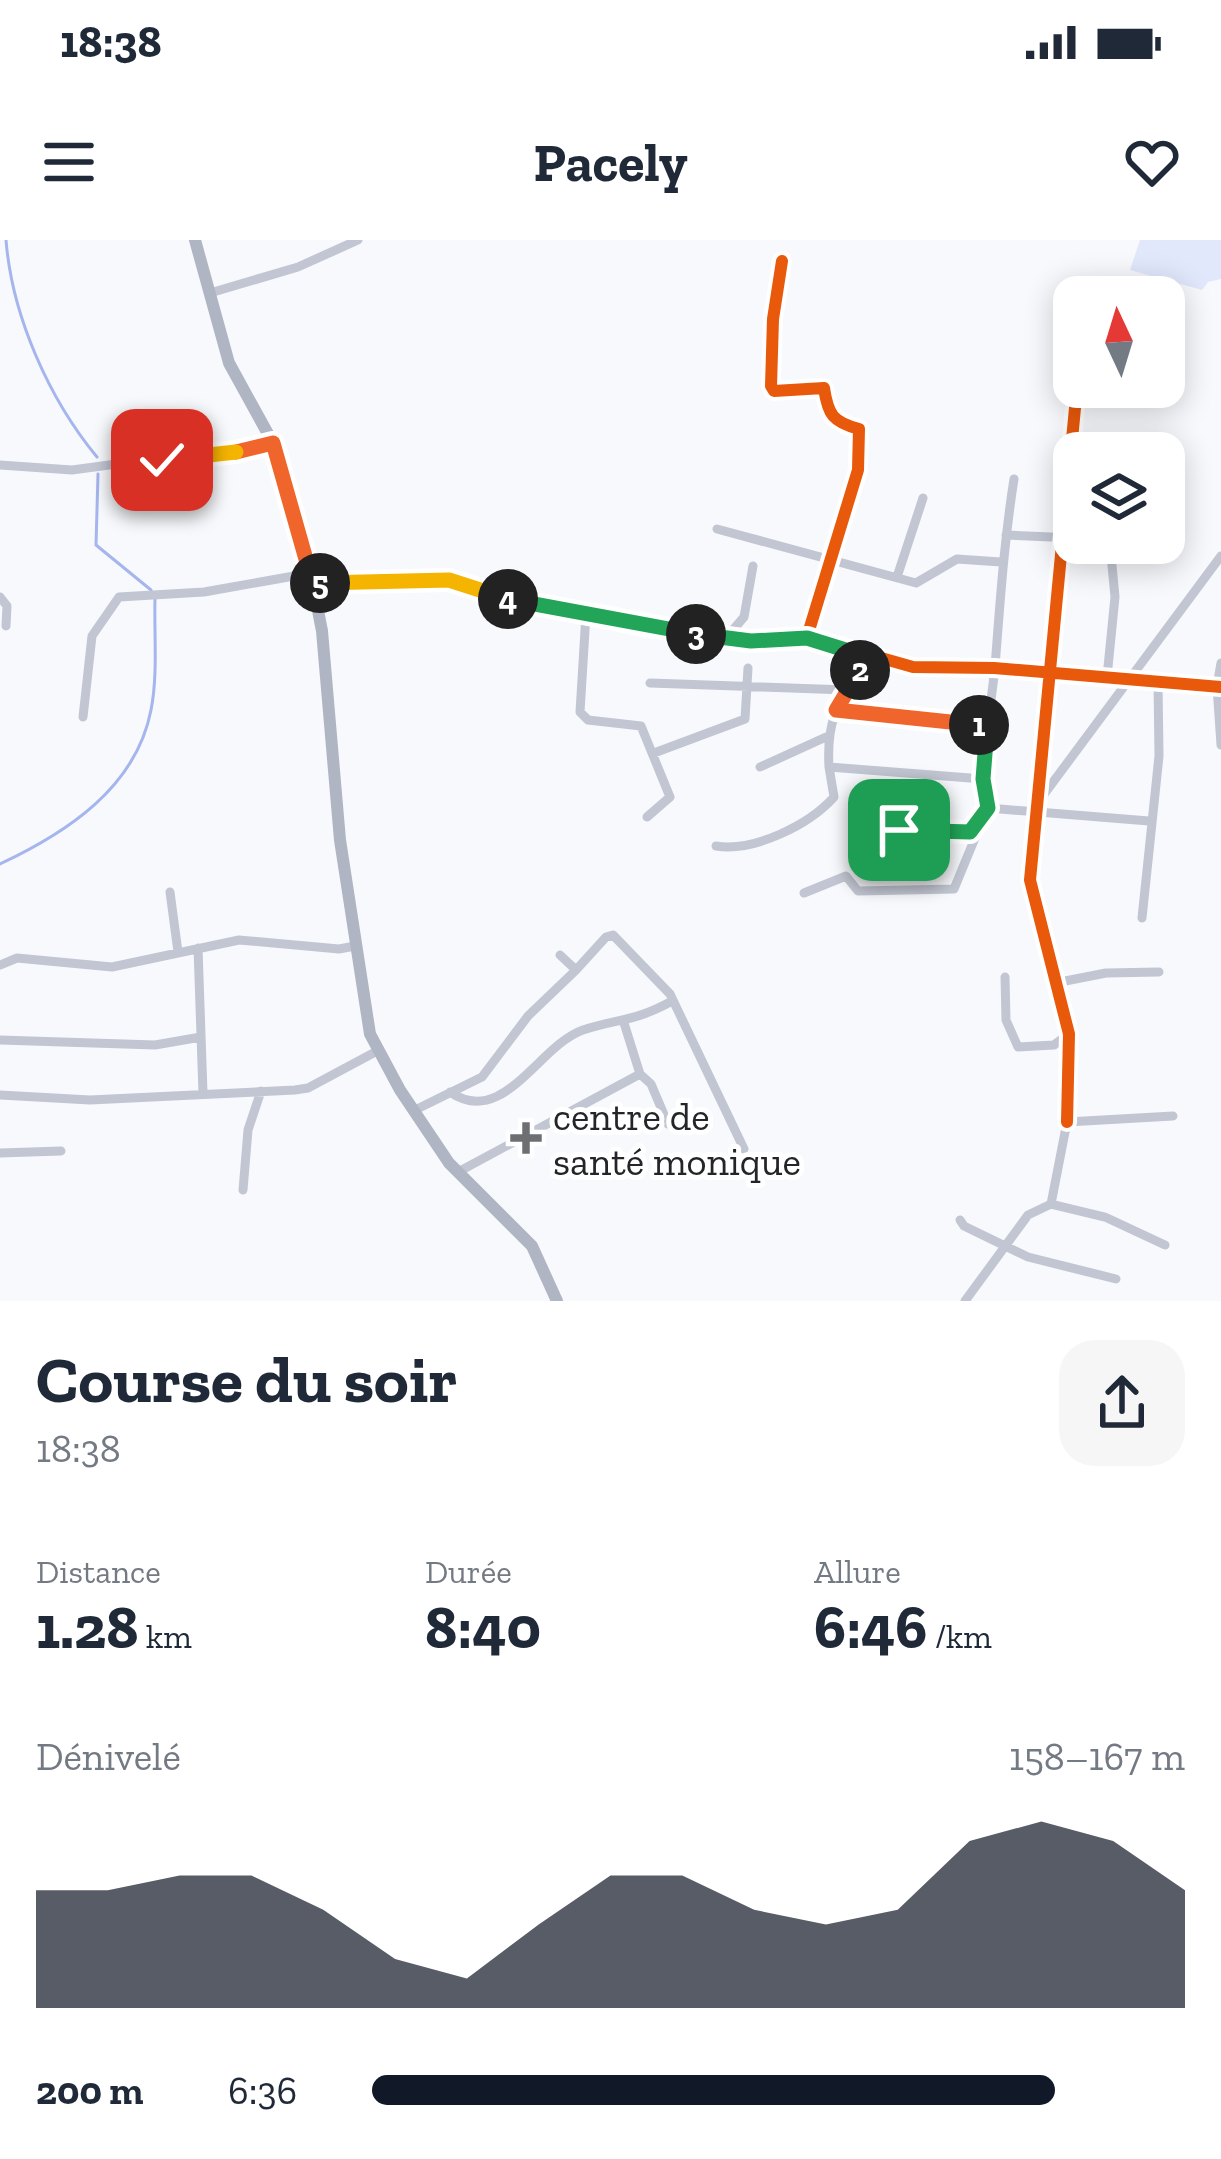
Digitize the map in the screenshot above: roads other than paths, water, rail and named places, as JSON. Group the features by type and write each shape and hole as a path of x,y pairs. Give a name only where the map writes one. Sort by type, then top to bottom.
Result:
{"main road":[{"path":"195,240 229,363 273,443 312,579 355,946 370,1034 458,1172 532,1246 556,1301"}],"street":[{"path":"210,292 298,267 358,240"},
{"path":"782,261 773,319 771,386 774,391 824,388 828,413 838,423 859,429 858,470 807,638"},
{"path":"0,465 72,470 273,443"},
{"path":"804,893 846,876 858,891 954,889 988,808 983,779 987,728 1001,562 1014,478"},
{"path":"897,577 923,498"},
{"path":"717,529 916,583 956,559 1001,562"},
{"path":"1006,535 1053,537"},
{"path":"1033,810 1221,556"},
{"path":"1051,1204 1067,1122 1069,1034 1030,880 1059,564"},
{"path":"1107,677 1115,597 1112,564"},
{"path":"726,638 744,617 753,566"},
{"path":"83,717 92,636 118,597 312,579 449,580 492,596 648,628 726,638 807,638 913,667 994,668 1219,686"},
{"path":"0,597 7,606 6,626"},
{"path":"586,614 580,712 588,720 641,726 670,797 647,817"},
{"path":"716,846 748,847 822,809 834,797 826,736 868,657"},
{"path":"1221,663 1221,745"},
{"path":"654,753 745,719 748,668"},
{"path":"1142,918 1159,756 1158,682"},
{"path":"650,683 847,690"},
{"path":"836,710 987,728"},
{"path":"760,767 826,736"},
{"path":"829,767 983,779"},
{"path":"988,808 1149,820"},
{"path":"863,825 954,833 970,832 982,821"},
{"path":"170,892 178,952"},
{"path":"415,1110 482,1076 528,1016 613,935 672,1000 744,1149"},
{"path":"0,965 17,958 112,967 239,940 340,949 355,946"},
{"path":"198,948 203,1093"},
{"path":"560,955 576,970"},
{"path":"1055,983 1106,973 1159,972"},
{"path":"1004,977 1006,1021 1018,1047 1054,1045 1069,1034"},
{"path":"450,1092 473,1102 497,1098 580,1031 624,1023 672,1000"},
{"path":"624,1023 640,1074 652,1084 668,1124"},
{"path":"0,1040 155,1045 201,1037"},
{"path":"0,1095 90,1100 308,1088 379,1050"},
{"path":"458,1172 640,1074"},
{"path":"243,1190 248,1130 261,1091"},
{"path":"1067,1122 1173,1116"},
{"path":"0,1153 61,1151"},
{"path":"964,1301 1028,1215 1051,1204 1105,1217 1165,1245"},
{"path":"960,1220 1028,1258 1116,1279"}],"waterway":[{"path":"6,240 16,298 36,355 63,409 97,457"},
{"path":"98,474 96,545 151,590"},
{"path":"0,864 49,838 95,805 130,763 143,738 153,697 155,598"}],"place":[{"name":"centre de santé monique","path":"526,1138"}]}
